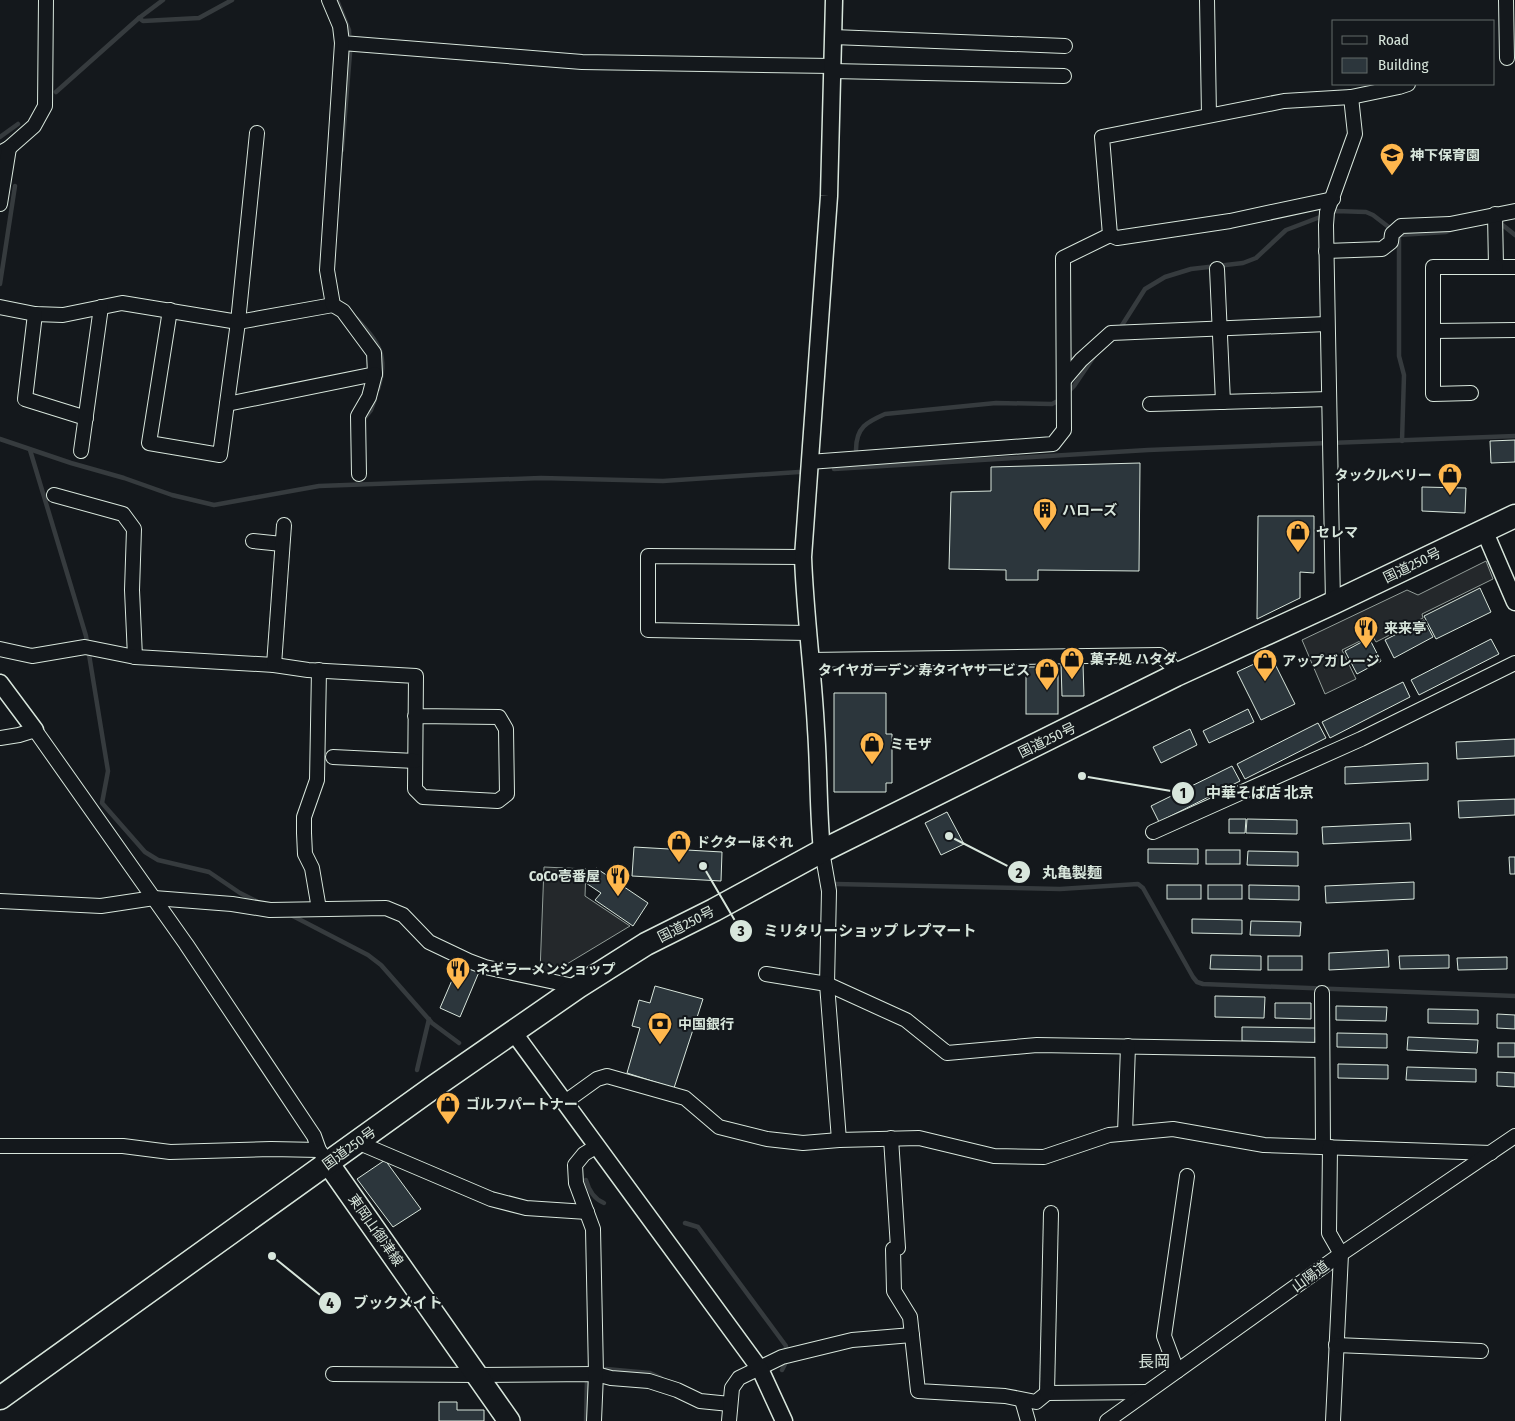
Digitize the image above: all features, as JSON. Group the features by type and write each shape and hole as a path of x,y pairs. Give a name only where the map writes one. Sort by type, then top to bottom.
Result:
{"highway":[{"name":"国道250号","path":"0,1398 324,1156 357,1142 435,1086 514,1033 572,986 646,944 822,852 1176,675 1332,604 1515,516"}],"main road":[{"name":"東岡山御津線","path":"324,1156 509,1421"}],"street":[{"path":"0,204 4,151 34,126 45,106 46,0"},
{"path":"329,0 347,43 327,270 332,305"},
{"path":"834,0 829,196 803,557 816,729 819,826 829,891 827,984 839,1140"},
{"path":"1207,0 1209,115"},
{"path":"1505,58 1506,0"},
{"path":"833,37 1065,46"},
{"path":"347,43 582,62 1064,76"},
{"path":"1110,235 1102,138 1209,115 1284,102 1351,97 1406,85"},
{"path":"1332,604 1327,216 1355,134 1351,97"},
{"path":"170,310 149,443 220,455 238,322 257,133"},
{"path":"809,462 1053,444 1064,430 1063,258 1110,235 1117,238 1230,221 1333,199"},
{"path":"1326,251 1382,249 1391,242 1394,232 1401,226 1450,224 1515,210"},
{"path":"1495,214 1496,267"},
{"path":"1471,393 1433,394 1433,267 1515,267"},
{"path":"1217,269 1223,402"},
{"path":"1,307 35,314 63,315 122,303 238,322 332,305 343,311 374,353 376,374 369,396 358,416 359,474"},
{"path":"81,451 101,307"},
{"path":"35,314 25,399 86,418"},
{"path":"1064,391 1081,360 1111,333 1328,324"},
{"path":"1433,331 1515,330"},
{"path":"227,404 376,374"},
{"path":"1150,404 1329,399"},
{"path":"54,495 123,514 134,529 132,590 135,657"},
{"path":"274,665 284,525"},
{"path":"1484,530 1515,602"},
{"path":"253,541 282,544"},
{"path":"803,557 648,556 648,630 808,633"},
{"path":"0,649 32,656 89,647 135,657 416,676 415,716 415,789 423,797 498,801 507,794 506,729 499,718 415,716"},
{"path":"810,660 1160,655 1171,665 1176,675"},
{"path":"1153,832 1361,739 1515,664"},
{"path":"319,670 317,780 304,817 306,854 312,868 319,909"},
{"path":"0,683 154,898 314,1136 324,1156"},
{"path":"0,738 35,730"},
{"path":"333,757 415,761"},
{"path":"0,901 101,906 154,898 232,904 270,910 386,908 402,915 429,942 462,958 485,967 572,986"},
{"path":"766,974 827,984 906,1020 947,1053 1037,1045 1322,1050"},
{"path":"1322,993 1322,1050 1330,1233 1341,1254 1333,1421"},
{"path":"514,1033 760,1369 784,1421"},
{"path":"1125,1134 1128,1046"},
{"path":"566,1102 597,1079 607,1076 684,1098 719,1127 767,1139 803,1143 919,1138 994,1156 1044,1157 1109,1135 1173,1129 1264,1144 1491,1153"},
{"name":"山陽道","path":"1107,1421 1341,1254 1515,1136"},
{"path":"891,1138 898,1248 893,1250 894,1291 910,1317 918,1391 1005,1396 1036,1402 1047,1393 1147,1392"},
{"path":"357,1142 491,1199 526,1208 587,1212"},
{"path":"0,1146 122,1146 170,1152 271,1149 324,1156"},
{"path":"594,1421 596,1374 593,1228 576,1183 575,1166 584,1154 597,1146"},
{"path":"1177,1371 1164,1336 1188,1176"},
{"path":"1047,1393 1050,1212"},
{"path":"729,1421 732,1388 740,1378 788,1356 852,1340 912,1335"},
{"path":"1336,1344 1481,1351"},
{"path":"332,1374 596,1374 611,1378 649,1382 677,1390 700,1402 730,1404"},
{"path":"1022,1400 1028,1421"}],"shaded area":[{"path":"1486,561 1493,579 1422,614 1423,618 1376,642 1372,635 1342,650 1356,679 1325,694 1302,640 1407,590 1418,595"},
{"path":"544,867 586,869 585,896 630,926 552,973 540,972"}],"building":[{"path":"1515,440 1515,462 1491,463 1490,441"},
{"name":"ハローズ","path":"1140,463 1139,571 1038,570 1038,580 1006,580 1006,570 949,569 951,492 991,491 991,467"},
{"path":"1422,487 1466,488 1465,513 1422,511"},
{"path":"1258,516 1314,516 1314,573 1300,572 1300,598 1257,619"},
{"path":"1480,588 1491,612 1436,639 1424,616"},
{"path":"1424,620 1433,637 1394,658 1385,640"},
{"path":"1369,638 1381,661 1357,674 1345,651"},
{"path":"1491,639 1499,654 1419,695 1411,680"},
{"path":"1271,656 1295,704 1261,720 1237,672"},
{"name":"菓子処 ハタダ","path":"1061,664 1083,664 1084,696 1062,696"},
{"path":"1026,667 1058,667 1058,714 1026,714"},
{"path":"1403,682 1410,697 1330,738 1322,722"},
{"path":"834,693 886,693 886,734 892,734 892,783 886,783 886,792 834,792"},
{"path":"1248,709 1254,722 1209,743 1203,731"},
{"path":"1318,723 1326,738 1245,779 1237,764"},
{"path":"1190,729 1197,745 1161,763 1153,747"},
{"path":"1515,739 1515,756 1457,759 1456,742"},
{"path":"1428,763 1428,780 1345,784 1345,767"},
{"path":"1232,766 1240,781 1159,822 1151,806"},
{"path":"1515,799 1515,815 1459,818 1458,801"},
{"path":"947,812 964,844 941,855 925,823"},
{"path":"1229,819 1246,819 1245,833 1229,833"},
{"path":"1247,819 1297,820 1297,834 1246,833"},
{"path":"1410,823 1411,840 1323,844 1322,827"},
{"path":"634,847 722,852 721,881 632,876"},
{"path":"1148,849 1198,849 1198,864 1148,863"},
{"path":"1206,850 1240,850 1240,864 1206,864"},
{"path":"1248,851 1298,852 1298,866 1247,865"},
{"path":"1509,857 1515,857 1515,874 1510,874"},
{"name":"CoCo壱番屋","path":"596,868 648,903 633,926 595,900 601,893 586,883"},
{"path":"1414,882 1414,899 1326,903 1325,886"},
{"path":"1167,885 1201,885 1201,899 1167,899"},
{"path":"1208,885 1242,885 1242,899 1208,899"},
{"path":"1249,885 1299,886 1299,900 1249,899"},
{"path":"1192,919 1242,920 1242,934 1192,933"},
{"path":"1251,921 1301,922 1300,936 1250,935"},
{"path":"1388,950 1389,967 1329,970 1329,953"},
{"path":"1211,955 1261,956 1261,970 1210,969"},
{"path":"1449,955 1449,968 1400,969 1399,956"},
{"path":"1268,956 1302,956 1302,970 1268,970"},
{"path":"1507,957 1507,969 1458,970 1457,958"},
{"path":"459,964 479,972 460,1017 440,1008"},
{"path":"655,986 703,999 674,1088 627,1073 640,1028 632,1026 639,1000 650,1003"},
{"path":"1215,996 1265,997 1264,1018 1215,1017"},
{"path":"1275,1003 1311,1003 1311,1019 1275,1018"},
{"path":"1336,1006 1387,1007 1386,1021 1336,1020"},
{"path":"1428,1009 1478,1010 1478,1024 1428,1023"},
{"path":"1497,1014 1515,1015 1515,1029 1497,1028"},
{"path":"1242,1027 1316,1028 1315,1043 1242,1041"},
{"path":"1337,1033 1387,1034 1387,1048 1337,1047"},
{"path":"1408,1037 1478,1040 1477,1053 1407,1050"},
{"path":"1498,1043 1515,1043 1515,1057 1498,1057"},
{"path":"1338,1064 1388,1065 1388,1079 1338,1078"},
{"path":"1407,1067 1476,1069 1476,1082 1406,1080"},
{"path":"1497,1072 1515,1073 1515,1087 1497,1086"},
{"path":"385,1160 421,1209 393,1227 357,1179"},
{"path":"439,1402 457,1402 457,1410 484,1410 484,1421 439,1421"}],"waterway":[{"path":"56,92 139,18 163,0"},
{"path":"139,18 143,21 199,18 232,0"},
{"path":"337,0 349,30 350,53 342,150"},
{"path":"0,137 18,124"},
{"path":"0,284 15,186"},
{"path":"1119,330 1145,289 1165,277 1191,269 1243,263 1256,258 1286,230 1336,211 1366,212 1373,215 1399,235 1446,232 1453,229"},
{"path":"1500,223 1515,235"},
{"path":"1399,235 1399,356 1404,375 1402,441"},
{"path":"357,319 371,335 380,351 382,368 378,389"},
{"path":"1067,393 1095,355"},
{"path":"363,420 371,410 375,399"},
{"path":"856,450 858,436 864,426 885,414 996,403 1052,404 1060,400"},
{"path":"834,469 1148,450 1515,436"},
{"path":"0,439 172,495 214,505 319,486 541,478 663,481 799,472"},
{"path":"30,450 86,636 108,771 102,803 145,852 158,860 209,872 240,893 258,902"},
{"path":"836,884 1060,889 1138,884 1143,888 1193,977 1197,982 1203,984 1515,996"},
{"path":"289,914 368,955 381,965 432,1023 459,1043"},
{"path":"417,1070 429,1019"},
{"path":"586,1180 592,1194 604,1203"},
{"path":"685,1223 698,1227 786,1346 785,1364 782,1370"},
{"path":"606,1369 650,1373 661,1378"},
{"path":"586,1421 587,1378"}],"place":[{"name":"神下保育園","path":"1392,176"},
{"name":"タックルベリー","path":"1450,496"},
{"name":"ハローズ","path":"1045,531"},
{"name":"セレマ","path":"1298,553"},
{"name":"来来亭","path":"1366,649"},
{"name":"菓子処 ハタダ","path":"1072,680"},
{"name":"アップガレージ","path":"1265,682"},
{"name":"タイヤガーデン 寿タイヤサービス","path":"1047,691"},
{"name":"ミモザ","path":"872,765"},
{"name":"中華そば店 北京","path":"1082,776"},
{"name":"丸亀製麺","path":"949,836"},
{"name":"ドクターほぐれ","path":"679,863"},
{"name":"ミリタリーショップ レプマート","path":"703,866"},
{"name":"CoCo壱番屋","path":"618,897"},
{"name":"ネギラーメンショップ","path":"458,990"},
{"name":"中国銀行","path":"660,1045"},
{"name":"ゴルフパートナー","path":"448,1125"},
{"name":"ブックメイト","path":"272,1256"}],"district":[{"name":"長岡","path":"1154,1361"}]}
